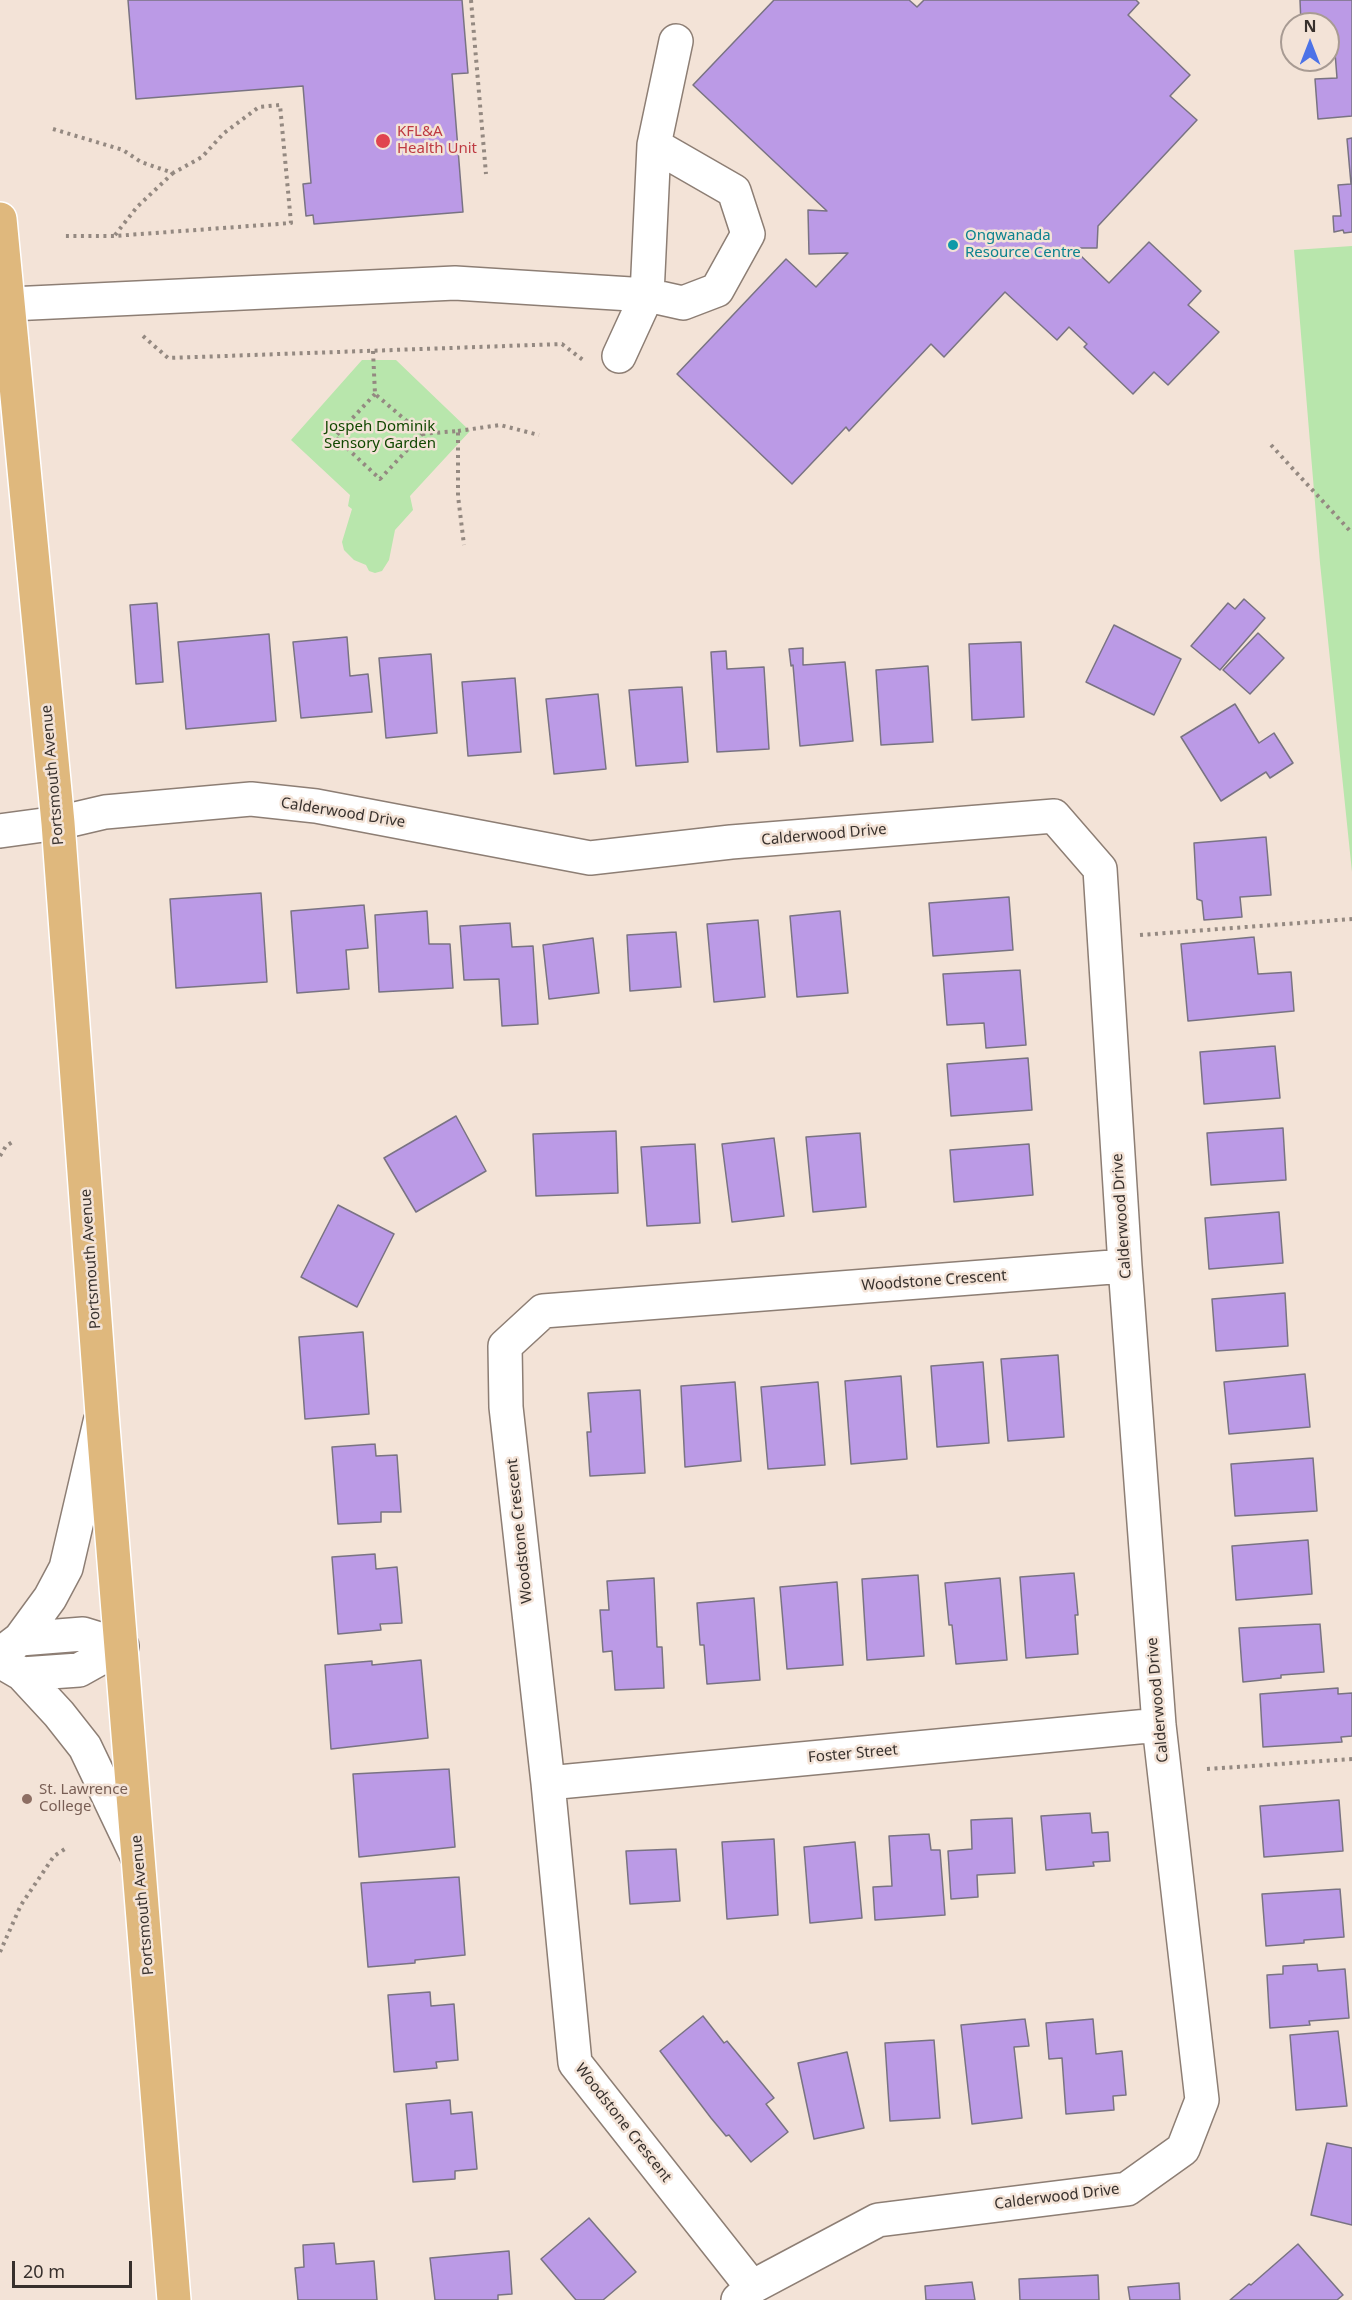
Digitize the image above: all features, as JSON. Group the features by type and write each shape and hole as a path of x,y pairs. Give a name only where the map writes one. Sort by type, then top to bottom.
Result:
{"main road":[{"name":"Portsmouth Avenue","path":"0,219 10,304 58,823 102,1414 174,2300"}],"street":[{"path":"619,356 647,295 654,145 676,41"},
{"path":"10,304 455,283 647,295 682,303 717,290 748,234 734,191 654,145"},
{"name":"Calderwood Drive","path":"58,823 105,812 251,799 316,806 590,858 742,842 1054,816 1100,869 1125,1266 1159,1725 1202,2100 1183,2149 1127,2189 878,2220 745,2294"},
{"path":"0,831 58,823"},
{"name":"Woodstone Crescent","path":"745,2294 575,2063 548,1783 506,1407 505,1346 543,1311 1125,1266"},
{"path":"11,1657 50,1598 66,1568 102,1414"},
{"path":"11,1657 79,1670 122,1646"},
{"path":"11,1657 85,1747 140,1862"},
{"name":"Foster Street","path":"548,1783 1159,1725"}],"path":[{"path":"471,0 486,174"},
{"path":"62,236 114,236 291,223 280,105 259,107 225,133 202,157 173,173 137,207 114,236"},
{"path":"52,129 123,150 141,162 173,173"},
{"path":"122,299 125,321 168,358 562,344 583,360"},
{"path":"373,351 375,394 335,437 380,479 422,434 500,424 538,435"},
{"path":"375,394 422,434"},
{"path":"458,431 458,496 464,545"},
{"path":"1271,445 1352,533"},
{"path":"1139,935 1352,919"},
{"path":"0,1156 6,1146 15,1141"},
{"path":"1206,1769 1352,1759"},
{"path":"0,1952 21,1905 54,1856 68,1846"}],"green space":[{"path":"1352,246 1352,872 1320,563 1294,250"},
{"name":"Jospeh Dominik Sensory Garden","path":"362,360 396,360 470,431 410,496 413,510 395,530 389,560 382,571 375,573 369,571 366,565 354,560 344,550 342,542 352,509 348,506 350,495 291,440"}],"building":[{"name":"KFL&A Health Unit","path":"128,0 462,0 468,73 452,74 463,212 314,224 313,215 306,216 303,184 311,183 303,86 136,99"},
{"name":"Ongwanada Resource Centre","path":"774,0 909,0 917,7 924,0 1136,0 1139,3 1128,15 1190,75 1170,96 1197,120 1098,226 1097,248 1080,248 1080,255 1109,283 1149,242 1201,291 1188,305 1219,332 1168,385 1154,372 1133,394 1084,347 1087,344 1069,327 1057,340 1005,292 944,357 931,344 849,431 846,427 792,484 677,374 786,259 816,287 848,253 809,254 808,210 827,211 693,85"},
{"path":"1300,0 1352,0 1352,116 1318,119 1315,79 1337,78 1337,72 1340,72 1340,12 1300,12"},
{"path":"1352,138 1352,232 1344,233 1343,230 1334,232 1333,216 1341,216 1338,185 1351,184 1347,139"},
{"path":"1244,599 1265,618 1220,670 1191,646 1228,603 1235,609"},
{"path":"157,603 163,682 136,684 130,605"},
{"path":"1114,625 1181,659 1154,715 1086,682"},
{"path":"1258,633 1284,658 1250,694 1223,670"},
{"path":"269,634 276,721 186,729 178,642"},
{"path":"347,637 350,676 368,674 372,712 301,718 293,642"},
{"path":"1021,642 1024,717 972,720 969,644"},
{"path":"803,648 803,665 845,662 853,741 800,746 793,665 791,666 789,649"},
{"path":"726,651 727,669 764,667 769,749 717,752 711,652"},
{"path":"431,654 437,733 386,738 379,658"},
{"path":"928,666 933,742 881,745 876,670"},
{"path":"515,678 521,752 468,756 462,682"},
{"path":"682,687 688,762 636,766 629,690"},
{"path":"598,694 606,769 554,774 546,699"},
{"path":"1235,704 1259,743 1274,733 1293,763 1270,778 1266,772 1221,801 1181,737"},
{"path":"1266,837 1271,895 1240,897 1242,917 1204,920 1202,901 1197,899 1194,843"},
{"path":"261,893 267,982 176,988 170,899"},
{"path":"1009,897 1013,950 933,956 929,903"},
{"path":"364,905 368,948 346,950 349,989 297,993 291,911"},
{"path":"427,911 429,944 450,944 453,988 379,992 375,915"},
{"path":"840,911 848,993 797,997 790,916"},
{"path":"758,920 765,997 714,1002 707,924"},
{"path":"510,923 512,947 533,946 538,1024 502,1026 499,979 464,980 460,926"},
{"path":"676,932 681,987 630,991 627,935"},
{"path":"1254,937 1258,974 1291,972 1294,1011 1188,1021 1181,944"},
{"path":"593,938 599,993 549,999 543,945"},
{"path":"1020,970 1026,1045 986,1048 984,1023 947,1025 943,974"},
{"path":"1275,1046 1280,1098 1204,1104 1200,1052"},
{"path":"1028,1058 1032,1110 951,1116 947,1064"},
{"path":"456,1116 486,1171 416,1212 384,1158"},
{"path":"1283,1128 1286,1180 1211,1185 1207,1133"},
{"path":"616,1131 618,1193 536,1196 533,1134"},
{"path":"860,1133 866,1207 813,1212 806,1137"},
{"path":"774,1138 784,1216 732,1222 722,1144"},
{"path":"695,1144 700,1223 647,1226 641,1147"},
{"path":"1029,1144 1033,1195 954,1202 950,1150"},
{"path":"338,1205 394,1234 357,1307 301,1277"},
{"path":"1279,1212 1283,1263 1209,1269 1205,1218"},
{"path":"1285,1293 1288,1346 1216,1351 1212,1299"},
{"path":"363,1332 369,1414 305,1419 299,1337"},
{"path":"1058,1355 1064,1437 1008,1441 1001,1359"},
{"path":"983,1362 989,1443 937,1447 931,1366"},
{"path":"1305,1374 1310,1427 1229,1434 1224,1382"},
{"path":"901,1376 907,1459 851,1464 845,1381"},
{"path":"735,1382 741,1461 685,1467 681,1386"},
{"path":"818,1382 825,1465 768,1469 761,1387"},
{"path":"640,1390 645,1473 590,1476 587,1432 591,1432 588,1393"},
{"path":"375,1444 376,1456 397,1455 401,1512 381,1512 381,1522 338,1524 332,1447"},
{"path":"1313,1458 1317,1511 1235,1516 1231,1464"},
{"path":"1308,1540 1312,1594 1236,1600 1232,1546"},
{"path":"375,1554 376,1569 397,1567 402,1623 380,1624 381,1630 338,1634 332,1557"},
{"path":"1074,1573 1078,1615 1075,1615 1078,1654 1026,1658 1020,1577"},
{"path":"918,1575 924,1656 867,1660 862,1579"},
{"path":"654,1578 657,1647 662,1647 664,1688 615,1690 612,1651 603,1652 600,1610 609,1610 607,1581"},
{"path":"1000,1578 1007,1660 956,1664 945,1583"},
{"path":"837,1582 843,1665 787,1669 780,1587"},
{"path":"754,1598 760,1680 707,1684 704,1645 700,1645 697,1603"},
{"path":"1320,1624 1324,1672 1281,1675 1281,1678 1243,1682 1239,1628"},
{"path":"421,1660 428,1738 331,1749 325,1665 372,1661 372,1665"},
{"path":"1338,1688 1338,1694 1352,1693 1352,1736 1341,1737 1342,1742 1263,1747 1260,1694"},
{"path":"449,1769 455,1847 359,1857 353,1774"},
{"path":"1339,1800 1343,1851 1264,1857 1260,1806"},
{"path":"1090,1813 1092,1833 1108,1832 1110,1861 1093,1862 1094,1866 1046,1870 1041,1816"},
{"path":"1012,1818 1015,1873 977,1875 978,1897 951,1899 948,1851 972,1849 971,1820"},
{"path":"929,1834 931,1850 940,1850 945,1915 875,1920 873,1887 892,1886 889,1836"},
{"path":"774,1839 778,1915 727,1919 722,1842"},
{"path":"855,1842 862,1918 810,1923 804,1847"},
{"path":"676,1849 680,1901 630,1904 626,1851"},
{"path":"459,1877 465,1955 415,1960 415,1963 368,1967 361,1883"},
{"path":"1340,1889 1344,1937 1266,1946 1262,1894"},
{"path":"1317,1964 1318,1971 1345,1969 1349,2018 1309,2021 1310,2025 1270,2028 1267,1975 1283,1974 1283,1966"},
{"path":"430,1992 431,2006 454,2004 458,2060 436,2062 437,2068 394,2072 388,1995"},
{"path":"703,2016 774,2098 766,2104 788,2132 751,2162 729,2135 726,2136 711,2118 660,2051"},
{"path":"1025,2019 1029,2046 1014,2047 1022,2118 972,2124 961,2025"},
{"path":"1093,2019 1096,2054 1122,2051 1126,2095 1113,2096 1114,2110 1066,2114 1062,2058 1049,2059 1046,2023"},
{"path":"1338,2031 1347,2106 1296,2110 1290,2035"},
{"path":"934,2040 940,2118 890,2121 885,2043"},
{"path":"847,2052 864,2128 814,2139 798,2063"},
{"path":"450,2100 451,2114 472,2112 477,2169 455,2171 455,2179 413,2182 406,2104"},
{"path":"1327,2143 1352,2148 1352,2225 1311,2215"},
{"path":"589,2218 636,2272 603,2300 576,2300 541,2259"},
{"path":"334,2243 336,2264 374,2261 377,2300 298,2300 295,2268 304,2267 303,2245"},
{"path":"1298,2244 1343,2295 1337,2300 1230,2300 1249,2284 1251,2285"},
{"path":"509,2251 512,2294 498,2295 498,2300 435,2300 430,2258"},
{"path":"1098,2275 1099,2300 1020,2300 1019,2279"},
{"path":"972,2282 975,2300 926,2300 925,2286"},
{"path":"1179,2283 1180,2300 1130,2300 1128,2287"}],"place":[{"name":"KFL&A Health Unit","path":"383,141"},
{"name":"Ongwanada Resource Centre","path":"953,245"},
{"name":"St. Lawrence College","path":"27,1799"}]}
